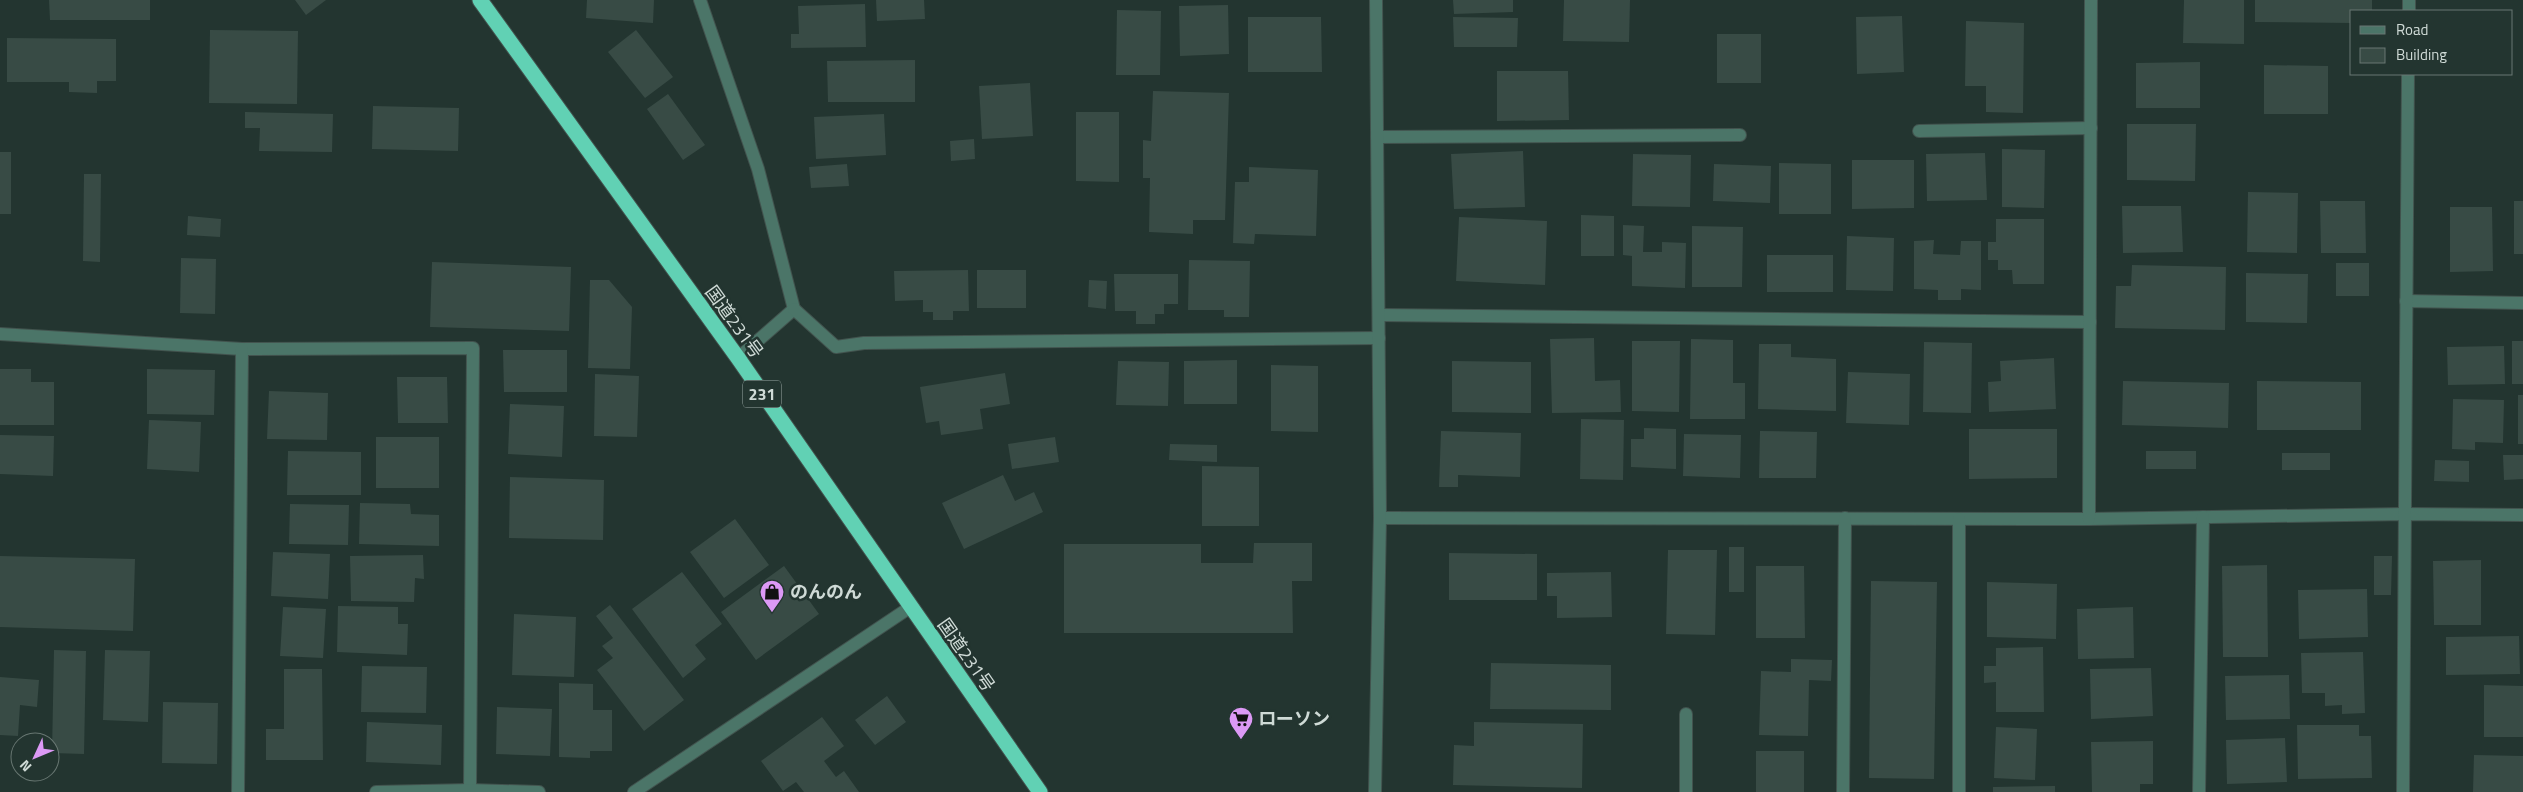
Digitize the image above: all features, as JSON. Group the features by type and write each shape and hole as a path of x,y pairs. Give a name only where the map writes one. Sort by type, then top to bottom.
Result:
{"highway":[{"name":"国道231号","path":"480,0 738,358 910,608 1040,792"}],"street":[{"path":"700,0 758,169 794,309 836,347 864,343 1379,338"},
{"path":"1375,792 1380,518 1376,0"},
{"path":"2089,519 2091,0"},
{"path":"2403,792 2408,75"},
{"path":"1919,131 2090,128"},
{"path":"1377,137 1740,135"},
{"path":"2406,301 2523,303"},
{"path":"738,358 794,309"},
{"path":"1379,315 2090,322"},
{"path":"0,334 242,349 473,348 470,790"},
{"path":"238,792 242,349"},
{"path":"1380,518 2089,519 2404,514 2523,515"},
{"path":"2199,792 2204,517"},
{"path":"1844,792 1845,518"},
{"path":"1959,519 1959,792"},
{"path":"634,792 910,608"},
{"path":"1686,714 1686,792"},
{"path":"376,792 470,790 539,792"}],"building":[{"path":"49,0 150,0 150,20 50,20"},
{"path":"295,0 326,0 306,15"},
{"path":"587,0 654,0 653,23 586,18"},
{"path":"876,0 924,0 925,19 877,21"},
{"path":"1453,0 1513,0 1513,12 1454,14"},
{"path":"1564,0 1630,0 1629,42 1563,41"},
{"path":"2184,0 2244,0 2244,44 2183,43"},
{"path":"2255,0 2372,0 2372,10 2350,10 2350,23 2255,22"},
{"path":"865,4 866,47 791,48 791,34 799,34 798,6"},
{"path":"1228,5 1229,54 1180,56 1179,6"},
{"path":"1117,10 1161,11 1160,75 1116,75"},
{"path":"1902,16 1904,72 1857,74 1856,17"},
{"path":"1248,17 1321,17 1322,72 1248,72"},
{"path":"1453,17 1518,18 1517,47 1454,47"},
{"path":"1966,21 2024,23 2023,113 1986,112 1986,86 1965,86"},
{"path":"210,30 298,31 297,104 209,103"},
{"path":"636,30 673,77 645,98 608,52"},
{"path":"1717,34 1761,34 1761,83 1717,83"},
{"path":"7,38 116,39 116,81 97,81 97,93 69,92 69,82 7,82"},
{"path":"915,60 915,102 828,102 827,61"},
{"path":"2200,62 2200,108 2136,108 2136,63"},
{"path":"2264,65 2328,66 2328,114 2264,114"},
{"path":"1497,71 1568,71 1569,120 1497,121"},
{"path":"1030,83 1033,136 982,139 979,86"},
{"path":"1153,91 1229,93 1225,220 1193,220 1193,234 1149,232 1150,178 1143,178 1143,140 1151,141"},
{"path":"668,94 705,145 683,160 647,109"},
{"path":"373,106 459,108 458,151 372,149"},
{"path":"245,112 333,114 332,152 259,151 260,128 245,128"},
{"path":"1076,112 1119,112 1119,182 1076,181"},
{"path":"884,114 886,155 816,159 814,117"},
{"path":"2127,124 2196,124 2195,181 2127,180"},
{"path":"974,139 975,159 951,161 950,141"},
{"path":"2002,149 2045,150 2044,208 2002,207"},
{"path":"1523,151 1525,207 1454,209 1451,154"},
{"path":"0,152 11,152 11,214 0,214"},
{"path":"1985,153 1987,200 1927,201 1926,154"},
{"path":"1633,154 1691,155 1690,207 1632,206"},
{"path":"1852,160 1914,160 1914,208 1852,209"},
{"path":"1779,163 1831,164 1831,214 1779,214"},
{"path":"847,164 849,186 811,188 809,167"},
{"path":"1714,164 1771,166 1770,203 1713,201"},
{"path":"1249,167 1318,170 1316,236 1255,234 1254,244 1233,243 1235,182 1249,182"},
{"path":"84,174 101,174 100,262 83,261"},
{"path":"2248,192 2298,193 2297,253 2247,252"},
{"path":"2320,201 2365,201 2366,253 2321,253"},
{"path":"2514,201 2523,201 2523,254 2514,254"},
{"path":"2122,206 2181,206 2183,252 2123,253"},
{"path":"2450,207 2492,207 2493,271 2450,272"},
{"path":"1581,215 1614,216 1614,256 1581,256"},
{"path":"188,216 221,219 220,237 187,235"},
{"path":"1459,217 1547,221 1545,285 1456,281"},
{"path":"1996,219 2044,219 2044,284 2013,284 2012,270 1998,270 1998,260 1988,260 1988,242 1996,242"},
{"path":"1623,225 1644,226 1643,252 1662,252 1662,242 1686,243 1685,288 1632,286 1632,256 1623,255"},
{"path":"1692,226 1743,227 1742,287 1692,287"},
{"path":"1847,236 1894,238 1893,291 1846,290"},
{"path":"1934,240 1933,254 1960,255 1961,241 1981,241 1981,290 1961,289 1961,300 1938,300 1938,290 1914,289 1914,241"},
{"path":"1767,255 1833,255 1833,292 1767,292"},
{"path":"181,258 216,259 215,314 180,313"},
{"path":"1189,260 1250,261 1249,317 1224,317 1224,310 1188,310"},
{"path":"432,262 571,267 569,331 430,327"},
{"path":"2336,263 2369,263 2369,296 2336,296"},
{"path":"2132,265 2226,267 2225,330 2115,328 2116,286 2131,286"},
{"path":"968,270 969,311 953,311 953,320 933,320 933,312 923,312 923,300 895,301 894,271"},
{"path":"977,270 1026,270 1026,308 977,308"},
{"path":"2246,273 2308,274 2307,323 2246,322"},
{"path":"1114,274 1178,274 1178,304 1164,304 1164,314 1155,314 1155,324 1136,324 1136,311 1115,311"},
{"path":"590,280 609,280 632,307 630,369 588,368"},
{"path":"1089,280 1107,281 1106,309 1088,307"},
{"path":"1594,338 1595,381 1620,380 1621,412 1552,413 1550,339"},
{"path":"1691,339 1733,340 1733,383 1745,383 1745,419 1690,419"},
{"path":"1632,341 1680,341 1679,412 1632,411"},
{"path":"2512,341 2523,341 2523,384 2512,384"},
{"path":"1924,342 1972,343 1971,413 1923,412"},
{"path":"1759,344 1791,344 1791,357 1836,359 1836,411 1758,409"},
{"path":"2504,346 2505,384 2448,385 2447,347"},
{"path":"503,350 567,350 567,392 504,392"},
{"path":"2054,358 2056,409 1989,412 1988,382 2001,381 2000,361"},
{"path":"1237,360 1237,404 1184,404 1184,361"},
{"path":"1118,361 1169,362 1168,406 1116,405"},
{"path":"1452,361 1531,362 1531,413 1452,412"},
{"path":"1271,365 1318,366 1318,432 1271,431"},
{"path":"0,369 31,369 31,382 54,382 54,425 0,425"},
{"path":"147,369 215,370 214,415 147,414"},
{"path":"1848,372 1910,374 1909,425 1846,423"},
{"path":"1005,373 1010,404 980,409 983,429 941,435 939,421 926,423 920,387"},
{"path":"595,374 639,376 637,437 594,436"},
{"path":"397,377 447,377 448,423 398,423"},
{"path":"2123,381 2229,383 2228,428 2122,425"},
{"path":"2257,381 2361,382 2361,430 2257,430"},
{"path":"269,391 328,393 327,440 267,439"},
{"path":"2518,395 2523,395 2523,444 2518,444"},
{"path":"2453,399 2504,400 2503,443 2475,442 2475,450 2452,449"},
{"path":"510,404 564,406 562,457 508,454"},
{"path":"1581,419 1624,420 1623,480 1580,479"},
{"path":"149,420 201,422 199,472 147,469"},
{"path":"1644,428 1676,429 1676,469 1631,467 1631,439 1644,439"},
{"path":"1969,429 2057,429 2057,478 1969,479"},
{"path":"1441,431 1521,433 1520,477 1458,475 1458,487 1439,487"},
{"path":"1760,431 1817,432 1816,478 1759,478"},
{"path":"1684,434 1741,435 1740,478 1683,476"},
{"path":"0,435 54,436 53,476 0,474"},
{"path":"376,437 439,437 439,488 376,488"},
{"path":"1055,437 1059,462 1012,469 1008,444"},
{"path":"1170,444 1217,445 1217,462 1169,460"},
{"path":"288,451 361,452 361,495 287,495"},
{"path":"2146,451 2196,451 2196,469 2146,469"},
{"path":"2282,453 2330,453 2330,470 2282,470"},
{"path":"2503,455 2523,455 2523,479 2504,480"},
{"path":"2435,460 2469,461 2469,482 2434,481"},
{"path":"1202,466 1259,467 1259,526 1202,526"},
{"path":"1003,475 1015,501 1034,492 1043,512 964,549 942,503"},
{"path":"510,477 604,480 603,540 509,538"},
{"path":"360,503 410,504 411,514 439,515 439,546 359,544"},
{"path":"290,504 349,505 348,545 289,544"},
{"path":"735,519 769,565 724,598 690,552"},
{"path":"1254,543 1312,543 1312,581 1292,581 1293,633 1064,633 1064,544 1201,544 1201,563 1253,563"},
{"path":"1729,547 1744,547 1744,592 1729,592"},
{"path":"1668,550 1717,550 1715,635 1666,634"},
{"path":"273,552 330,554 328,599 271,596"},
{"path":"1449,553 1537,554 1537,600 1449,600"},
{"path":"423,555 424,579 415,578 414,602 351,601 350,556"},
{"path":"0,556 135,559 133,631 0,627"},
{"path":"2374,556 2392,556 2391,595 2374,595"},
{"path":"2481,560 2481,625 2434,625 2433,561"},
{"path":"2267,565 2268,657 2223,657 2222,566"},
{"path":"784,566 819,614 756,660 721,612"},
{"path":"1756,566 1804,566 1805,638 1756,638"},
{"path":"682,572 722,624 695,645 706,659 683,678 632,609"},
{"path":"1611,572 1612,617 1557,618 1557,596 1547,596 1547,573"},
{"path":"1871,581 1937,582 1934,779 1869,778"},
{"path":"1987,582 2057,584 2056,639 1987,637"},
{"path":"2367,589 2368,637 2299,639 2298,590"},
{"path":"610,605 684,700 644,731 597,670 613,658 602,646 613,638 596,616"},
{"path":"338,606 398,607 398,624 408,624 407,655 337,652"},
{"path":"283,607 326,609 323,658 280,656"},
{"path":"2133,607 2134,658 2078,659 2077,609"},
{"path":"514,614 576,617 574,677 512,675"},
{"path":"2519,636 2520,674 2446,675 2446,637"},
{"path":"2043,647 2044,712 1996,712 1996,682 1984,683 1984,666 1996,666 1996,648"},
{"path":"54,650 86,651 84,754 60,753 60,732 52,732"},
{"path":"105,650 150,651 148,722 103,720"},
{"path":"2363,652 2365,713 2342,714 2342,705 2325,706 2325,693 2302,693 2301,653"},
{"path":"1791,659 1832,660 1831,681 1809,680 1808,736 1759,735 1761,671 1791,672"},
{"path":"1491,663 1611,665 1611,710 1490,709"},
{"path":"362,666 427,667 426,713 361,712"},
{"path":"2151,668 2153,716 2091,719 2090,669"},
{"path":"284,669 322,669 323,760 266,760 266,729 284,729"},
{"path":"2289,675 2290,719 2226,720 2225,676"},
{"path":"0,677 39,680 37,707 20,705 18,732 10,732 10,736 0,735"},
{"path":"559,683 593,684 593,710 612,710 612,751 590,751 590,758 559,757"},
{"path":"2484,685 2523,686 2523,737 2484,737"},
{"path":"887,696 906,722 875,745 855,720"},
{"path":"163,702 218,703 217,764 162,763"},
{"path":"497,707 552,709 550,756 496,754"},
{"path":"822,717 844,746 824,761 836,777 844,771 859,792 804,792 796,782 783,791 761,761"},
{"path":"367,722 442,725 441,765 366,762"},
{"path":"1474,722 1583,724 1582,788 1453,785 1454,745 1474,746"},
{"path":"2297,725 2359,725 2359,736 2371,736 2372,778 2298,779"},
{"path":"1996,727 2037,729 2035,780 1994,778"},
{"path":"2285,738 2287,782 2227,784 2226,740"},
{"path":"2153,741 2153,784 2140,784 2140,792 2092,792 2091,742"},
{"path":"1756,751 1804,751 1804,792 1756,792"},
{"path":"2474,755 2523,756 2523,792 2473,792"},
{"path":"2055,786 2055,792 1993,792 1993,787"}],"place":[{"name":"のんのん","path":"772,613"},
{"name":"ローソン","path":"1241,740"}]}
